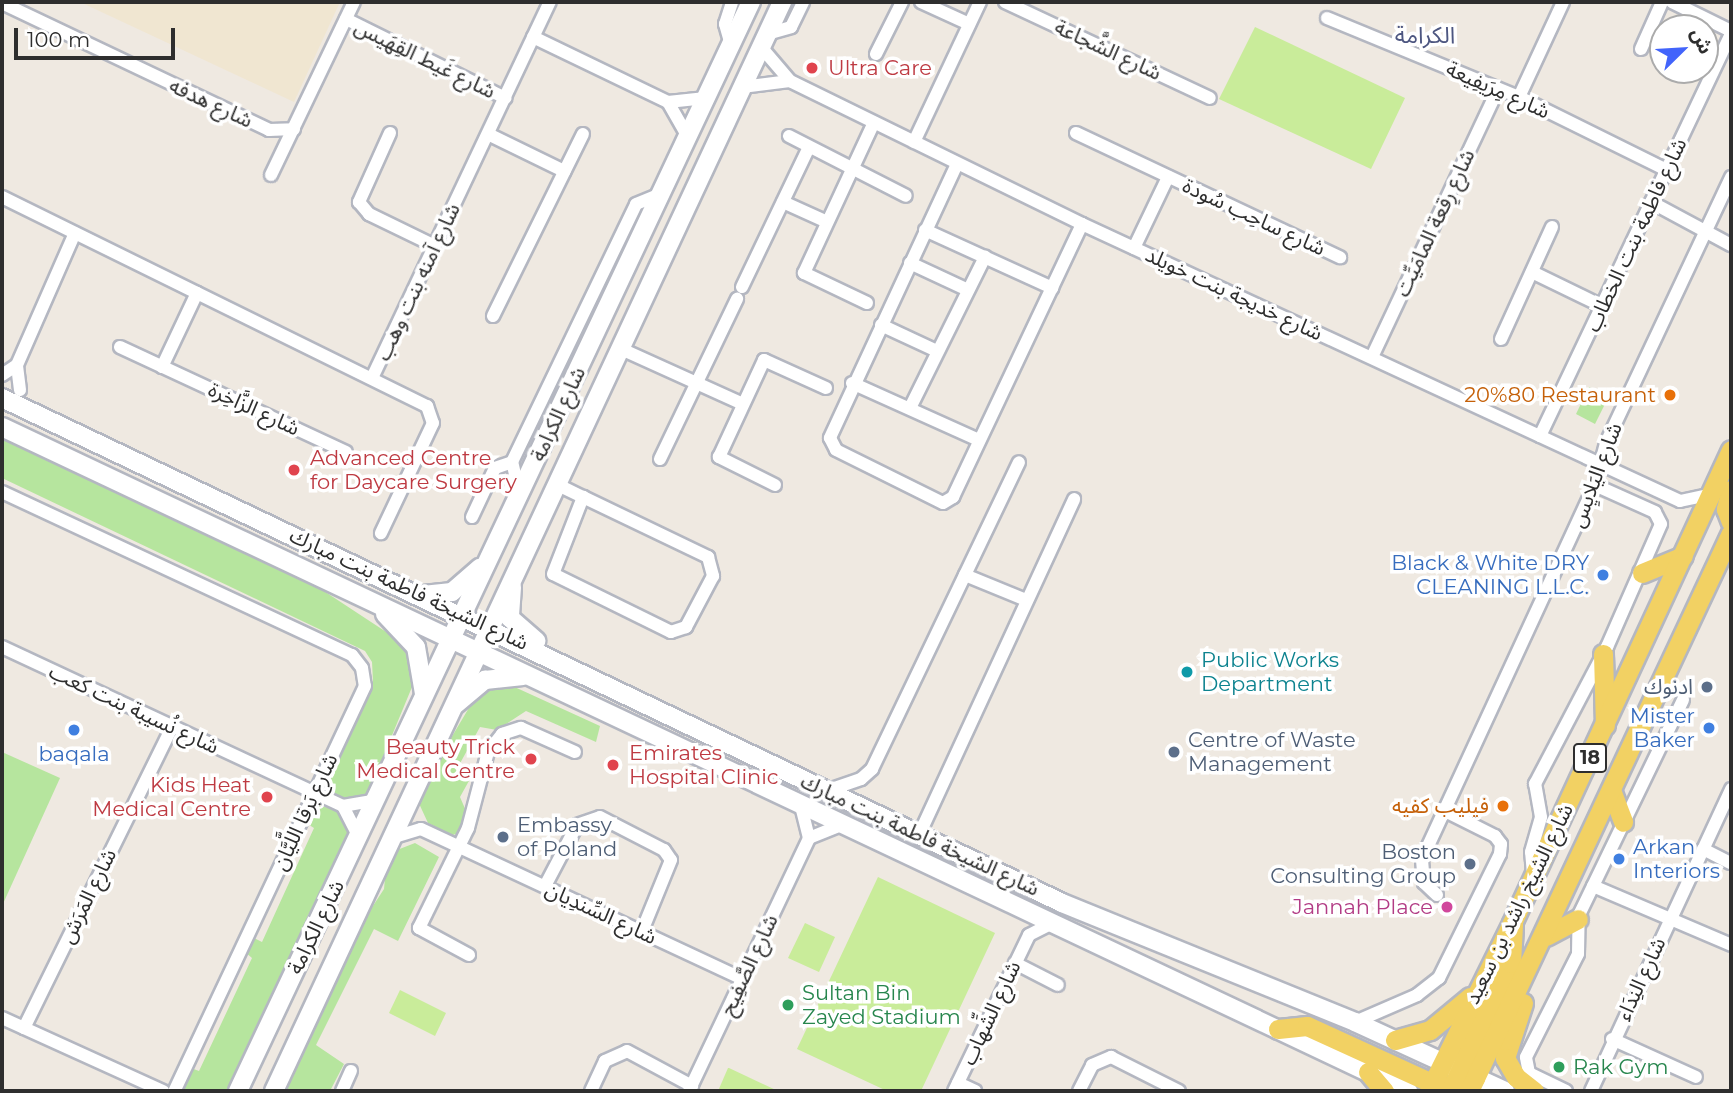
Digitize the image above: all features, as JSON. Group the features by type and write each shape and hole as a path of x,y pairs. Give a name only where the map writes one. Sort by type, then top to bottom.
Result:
{"main road":[{"name":"شارع الكرامة","path":"238,1091 496,550 751,2"},
{"name":"شارع الكرامة","path":"274,1091 448,712 782,2"},
{"name":"شارع الشيخة فاطمة بنت مبارك","path":"2,398 1062,902 1395,1040 1451,1083 1505,1091"},
{"name":"شارع الشيخة فاطمة بنت مبارك","path":"2,427 1408,1091"},
{"name":"شارع الشيخ راشد بن سعيد","path":"1451,1083 1478,989 1534,878 1694,533 1722,492 1731,450"},
{"path":"1722,492 1731,523"},
{"name":"شارع الشيخ راشد بن سعيد","path":"1451,1083 1526,976 1704,585 1731,533"},
{"path":"419,594 439,595 458,589 496,550"},
{"path":"1642,573 1684,556"},
{"path":"1704,585 1731,563"},
{"path":"513,573 510,618 553,658"},
{"path":"366,598 416,647 423,667 425,699"},
{"path":"1603,654 1605,726"},
{"path":"448,712 485,680 527,675"},
{"path":"1611,790 1623,822"},
{"path":"1546,936 1578,919"},
{"path":"1278,1029 1307,1026 1451,1083 1511,963 1516,937 1512,923"},
{"path":"1526,976 1521,1010 1505,1058 1516,1077 1534,1091"},
{"path":"1395,1040 1430,1030 1478,989"},
{"path":"1368,1072 1384,1091"}],"street":[{"path":"271,175 354,2"},
{"name":"شارع آمنه بنت وهب","path":"2,197 372,378 550,2"},
{"path":"731,45 725,23 732,2"},
{"path":"764,41 791,27 803,2"},
{"path":"876,54 902,2"},
{"path":"921,2 969,24"},
{"path":"914,142 980,2"},
{"name":"شارع الشَّجاعة","path":"1005,2 1210,98"},
{"path":"1519,97 1563,2"},
{"path":"1641,49 1662,2"},
{"path":"1672,2 1731,32"},
{"name":"شارع هدفه","path":"2,4 269,130 294,129"},
{"name":"شارع مِرَيفِيعة","path":"1327,18 1519,97 1667,170"},
{"name":"شارع غَيط القِهَيس","path":"346,19 505,98"},
{"name":"شارع فاطمة بنت الخطاب","path":"1540,436 1731,32"},
{"path":"533,37 668,102 706,98"},
{"name":"شارع خديجة بنت خويلد","path":"764,41 790,81 1082,224 1679,501"},
{"path":"742,87 790,81"},
{"name":"شارع رِقعة المامَيِّت","path":"1372,357 1498,89"},
{"path":"668,102 688,137"},
{"path":"867,303 803,273 874,122"},
{"path":"390,133 359,202 369,214 435,246"},
{"name":"شارع ساحِب سُودة","path":"1076,133 1340,257"},
{"path":"488,134 564,171"},
{"path":"493,317 583,134"},
{"path":"789,136 906,196"},
{"path":"660,459 809,146"},
{"path":"957,164 852,383 831,444 943,503 953,497 1082,224"},
{"name":"شارع ساحِب سُودة","path":"1134,248 1168,177"},
{"name":"شارع اليَلايِس","path":"1437,895 1422,877 1424,856 1595,485 1606,443 1731,177"},
{"path":"520,496 512,462 636,204 661,194"},
{"path":"783,202 827,222"},
{"path":"1651,202 1731,245"},
{"path":"1501,339 1552,228"},
{"path":"925,230 1052,288"},
{"path":"20,390 17,365 75,233"},
{"path":"910,408 985,257"},
{"path":"910,262 968,290"},
{"path":"1532,272 1602,306"},
{"path":"162,367 197,293"},
{"path":"881,325 937,351"},
{"name":"شارع الزَّاخِرة","path":"120,347 346,452"},
{"path":"619,348 743,404"},
{"path":"775,485 719,457 764,360 826,387"},
{"path":"2,375 17,365"},
{"path":"372,378 427,406 433,414 433,423 381,533"},
{"path":"852,383 979,440"},
{"path":"472,517 495,468 512,462"},
{"path":"827,791 861,779 872,769 1019,462"},
{"path":"556,484 708,557 713,576 686,626 671,632 553,574 583,497"},
{"path":"1534,878 1531,852 1541,817 1535,784 1642,573 1660,517 1595,485"},
{"name":"شارع بَرقا اللَّيَّان","path":"2,492 352,655 362,668 365,686 174,1091"},
{"path":"1679,501 1690,502 1722,492"},
{"path":"919,835 1074,499"},
{"path":"1679,501 1687,510 1694,533"},
{"path":"964,575 1026,600"},
{"name":"شارع نُسيبة بنت كعب","path":"2,647 343,807"},
{"path":"1566,1091 1529,1073 1525,1060 1578,954 1578,919 1683,700"},
{"name":"شارع المَرَش","path":"24,1028 172,726"},
{"path":"469,955 419,928 459,847 479,776 502,734 521,728 575,752"},
{"name":"شارع النِدَاء","path":"1591,1091 1594,1078 1731,789"},
{"path":"359,838 343,807 376,800"},
{"path":"391,838 421,829 408,800"},
{"path":"802,807 808,838 841,825"},
{"path":"1355,1022 1417,995 1439,978 1500,854 1501,844 1495,836 1445,811"},
{"path":"545,886 577,825 600,817 664,850 671,860 642,931"},
{"name":"شارع السِّندِيان","path":"421,829 742,979"},
{"name":"شارع الصَّفِيح","path":"691,1089 808,838"},
{"path":"1703,849 1731,863"},
{"name":"شارع النِدَاء","path":"1593,886 1731,945"},
{"name":"شارع الشِّهاب","path":"1022,911 1029,934"},
{"name":"شارع الشِّهاب","path":"956,1087 1029,934 1051,924"},
{"path":"1015,963 1058,985"},
{"path":"2,1017 163,1091"},
{"name":"شارع النِدَاء","path":"1612,1040 1696,1077"},
{"path":"591,1091 605,1061 627,1051 691,1089"},
{"path":"1079,1091 1092,1065 1111,1057 1178,1091"},
{"path":"342,1091 351,1071"},
{"name":"شارع النِدَاء","path":"1579,1091 1594,1078"},
{"path":"956,1087 975,1091"}],"shaded area":[{"path":"80,2 340,2 294,102"}],"green space":[{"path":"1255,27 1405,98 1371,169 1219,99"},
{"path":"1589,387 1608,398 1595,424 1576,414"},
{"path":"2,432 295,572 403,643 417,675 366,798 344,800 331,791 328,779 373,682 372,662 365,651 2,478"},
{"path":"508,684 600,726 596,742 526,711 497,730 480,727 458,767 470,779 460,797 466,811 461,833 452,835 428,823 416,797 476,696"},
{"path":"2,752 60,778 2,906"},
{"path":"318,806 338,809 351,829 346,848 307,917 304,938 229,1091 182,1089 191,1068 199,1071 252,958 245,952 252,937 262,942 314,828 306,823"},
{"path":"415,843 439,857 398,941 374,929 316,1045 344,1064 330,1091 280,1091 352,938 384,889 386,867 397,850"},
{"path":"878,877 995,933 921,1091 887,1091 797,1049"},
{"path":"805,923 835,937 819,972 788,958"},
{"path":"400,990 446,1013 435,1036 389,1013"},
{"path":"729,1068 778,1091 718,1091"}],"place":[{"name":"Ultra Care","path":"812,68"},
{"name":"20%80 Restaurant","path":"1670,395"},
{"name":"Advanced Centre for Daycare Surgery","path":"294,470"},
{"name":"Black & White DRY CLEANING L.L.C.","path":"1603,575"},
{"name":"Public Works Department","path":"1187,672"},
{"name":"ادنوك","path":"1707,687"},
{"name":"Mister Baker","path":"1709,728"},
{"name":"baqala","path":"74,730"},
{"name":"Centre of Waste Management","path":"1174,752"},
{"name":"Beauty Trick Medical Centre","path":"531,759"},
{"name":"Emirates Hospital Clinic","path":"613,765"},
{"name":"Kids Heat Medical Centre","path":"267,797"},
{"name":"فيليب كفيه","path":"1503,806"},
{"name":"Embassy of Poland","path":"503,837"},
{"name":"Arkan Interiors","path":"1619,859"},
{"name":"Boston Consulting Group","path":"1470,864"},
{"name":"Jannah Place","path":"1447,907"},
{"name":"Sultan Bin Zayed Stadium","path":"788,1005"},
{"name":"Rak Gym","path":"1559,1067"}],"district":[{"name":"الكرامة","path":"1425,35"}]}
